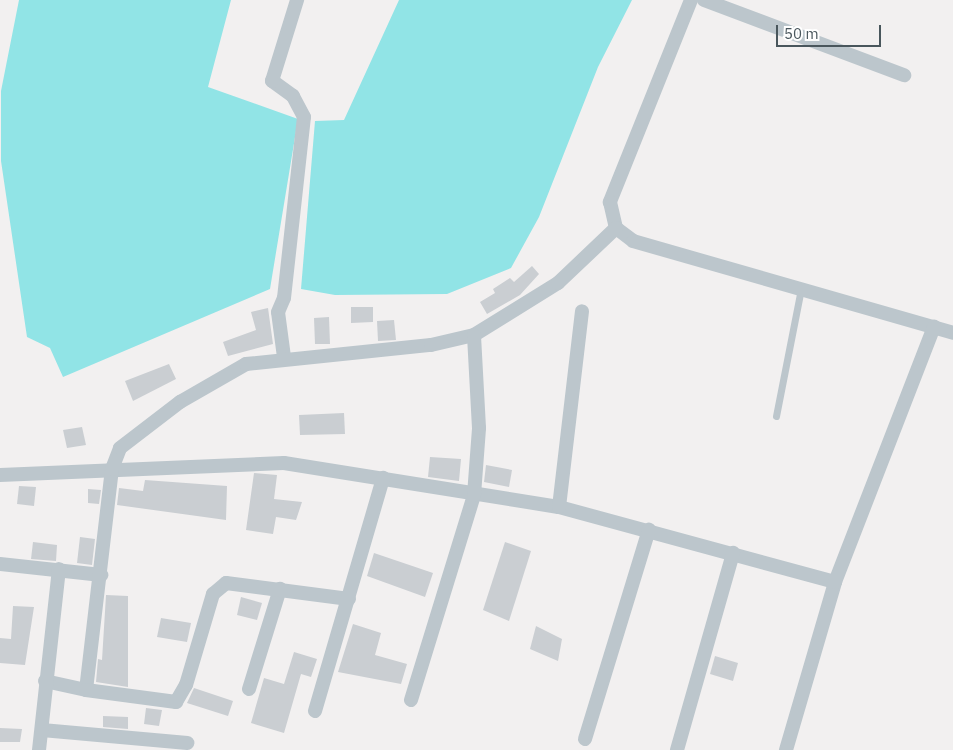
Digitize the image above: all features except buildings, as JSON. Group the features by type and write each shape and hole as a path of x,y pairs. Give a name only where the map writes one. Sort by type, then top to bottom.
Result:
{"street":[{"path":"284,357 278,312 284,298 304,117 293,96 272,81 297,0"},
{"path":"691,0 610,202 616,228 633,241 953,334"},
{"path":"704,0 904,75"},
{"path":"86,690 112,470 120,448 180,402 246,364 284,357 385,351 474,336 558,284 616,228"},
{"path":"559,507 582,311"},
{"path":"786,750 835,582 934,327"},
{"path":"411,700 474,495 479,428 474,336"},
{"path":"0,476 284,463 383,478 474,495 559,507 835,582"},
{"path":"316,711 383,478"},
{"path":"585,739 649,530"},
{"path":"676,750 733,553"},
{"path":"0,564 101,575"},
{"path":"40,750 45,681 59,569"},
{"path":"45,681 86,690 176,702 219,587 233,582 349,599"},
{"path":"249,689 280,589"},
{"path":"42,730 187,743"}],"lane":[{"path":"776,416 801,289"}],"water":[{"path":"19,0 231,0 208,87 298,119 270,289 63,377 50,348 27,337 1,161 1,91"},
{"path":"399,0 632,0 598,67 539,217 511,268 447,294 335,295 301,289 315,121 344,120"}]}
